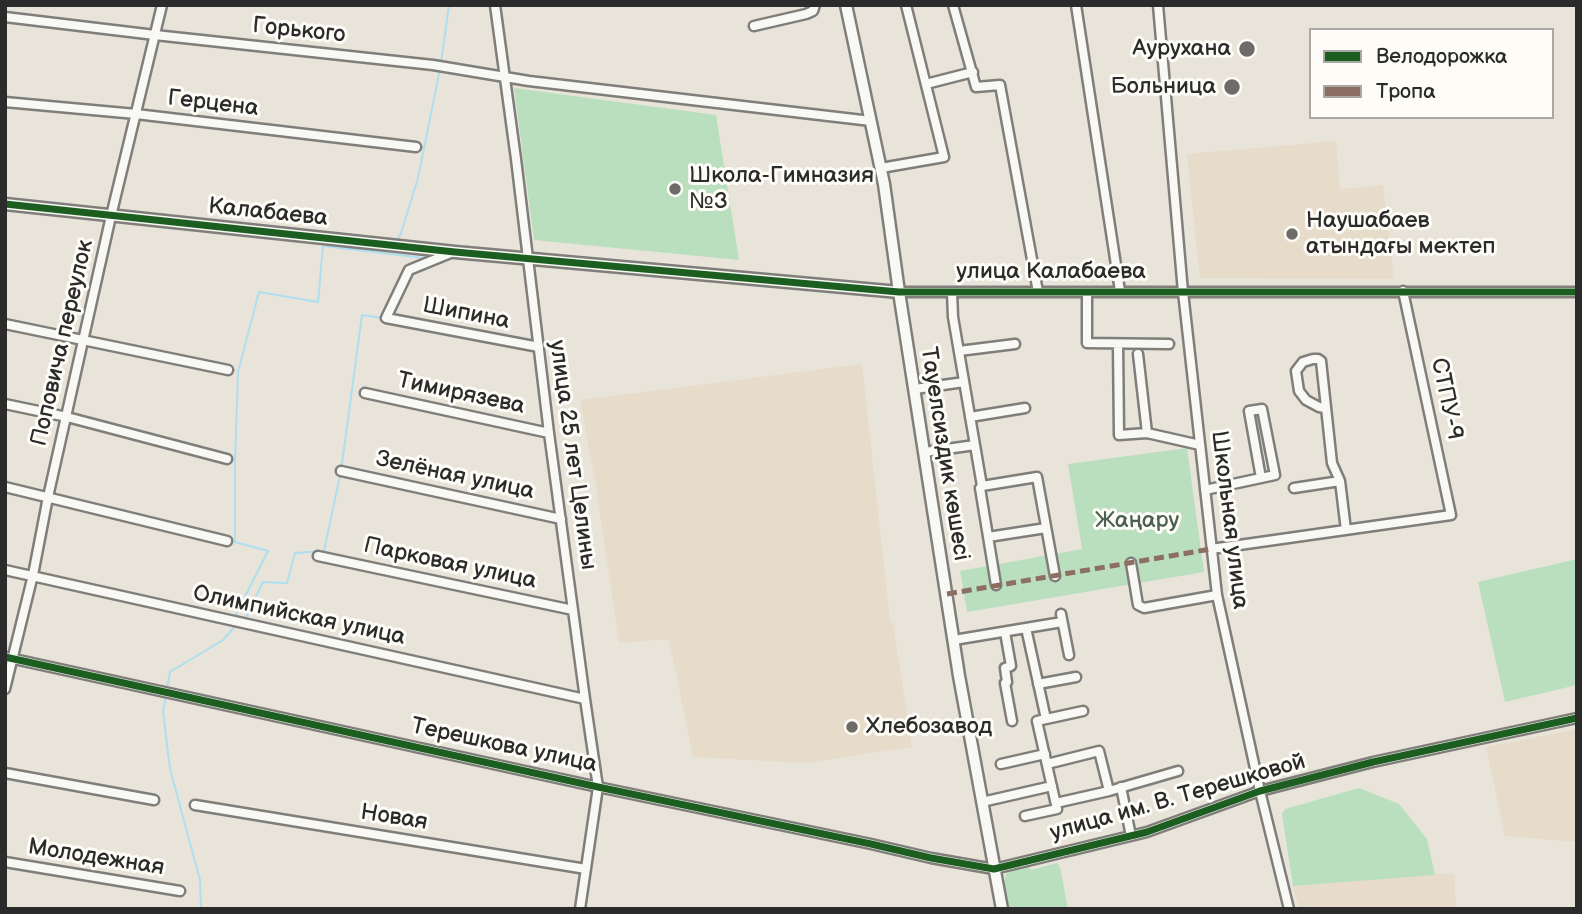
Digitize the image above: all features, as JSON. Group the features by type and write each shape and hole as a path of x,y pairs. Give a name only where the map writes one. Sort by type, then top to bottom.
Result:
{"street":[{"name":"Поповича переулок","path":"5,689 9,658 33,576 111,216 162,5"},
{"name":"улица 25 лет Целины","path":"495,5 584,699 598,787 580,909"},
{"path":"754,26 806,14 813,11 815,5"},
{"name":"Тауелсиздик көшесі","path":"846,5 881,168 954,640 1002,909"},
{"path":"881,168 944,156 906,5"},
{"path":"953,5 976,87 1000,85 1038,292"},
{"path":"1076,5 1120,292"},
{"name":"Школьная улица","path":"1158,5 1183,292 1217,595 1260,792 1289,909"},
{"name":"Горького","path":"5,17 433,65 543,83 871,121"},
{"path":"926,84 973,72"},
{"name":"Герцена","path":"5,102 136,114 416,147"},
{"name":"Калабаева","path":"5,204 527,258"},
{"name":"Шипина","path":"455,251 409,270 386,318 538,347"},
{"name":"улица Калабаева","path":"527,258 899,292 1577,292"},
{"name":"СТПУ-9","path":"1346,530 1451,514 1403,291"},
{"path":"952,292 953,317 996,585"},
{"path":"1087,292 1087,343 1169,344"},
{"path":"5,324 228,370"},
{"path":"959,351 1015,344"},
{"path":"1118,344 1119,435 1147,433 1200,445"},
{"path":"1138,354 1147,433"},
{"path":"1211,549 1346,530 1340,481 1332,463 1321,361 1313,359 1303,362 1296,370 1299,391 1306,400 1325,408"},
{"path":"915,389 964,382"},
{"name":"Тимирязева","path":"365,393 549,433"},
{"path":"5,404 67,417 227,459"},
{"path":"970,417 1025,408"},
{"path":"1205,490 1261,478 1275,475 1262,409 1249,411 1261,478"},
{"path":"925,453 975,445"},
{"name":"Зелёная улица","path":"341,471 561,519"},
{"path":"982,486 1037,477 1055,576"},
{"path":"1294,488 1340,481"},
{"path":"5,486 227,541"},
{"path":"988,537 1046,528"},
{"name":"Парковая улица","path":"318,556 573,610"},
{"path":"1131,563 1138,605 1144,608 1217,595"},
{"name":"Олимпийская улица","path":"5,570 584,699"},
{"path":"954,640 1026,628 1062,618 1069,655"},
{"path":"1026,628 1046,719"},
{"path":"1005,632 1011,666 1005,668 1007,682 1004,683 1012,721"},
{"name":"Терешкова улица","path":"9,658 598,787 994,869"},
{"path":"1038,684 1076,677"},
{"path":"1025,816 1057,809 1037,721 1083,711"},
{"name":"улица им. В. Терешковой","path":"994,869 1147,832 1260,792 1373,762 1577,718"},
{"path":"1001,764 1099,751 1108,791"},
{"path":"1056,803 1178,771"},
{"path":"5,773 154,800"},
{"path":"982,802 1052,786"},
{"path":"1121,787 1131,836"},
{"name":"Новая","path":"195,806 586,869"},
{"name":"Молодежная","path":"5,862 180,891"}],"shaded area":[{"name":"Наушабаев атындағы мектеп","path":"1336,141 1340,189 1383,185 1394,279 1200,278 1187,154"},
{"path":"862,364 890,622 893,623 912,747 805,763 693,757 669,639 619,643 596,486 580,400"},
{"path":"1577,729 1577,842 1505,836 1486,747"},
{"path":"1454,873 1456,909 1299,909 1293,886"}],"green space":[{"path":"514,88 716,115 739,260 534,240"},
{"name":"Жаңару","path":"1187,448 1204,572 967,612 960,571 1082,549 1068,464"},
{"path":"1577,559 1577,685 1505,702 1478,582"},
{"path":"1359,788 1399,804 1427,839 1435,875 1293,886 1282,814 1285,809"},
{"path":"1057,863 1068,909 1009,909 1004,883 1006,874 1028,866 1031,870"}],"waterway":[{"path":"441,63 449,5"},
{"path":"396,243 418,178 440,69"},
{"path":"323,246 424,258 403,270 383,318 362,315 341,471 324,551 295,553 287,583 263,582 244,621 233,620 268,551 235,542 238,372 259,292 318,302 323,246"},
{"path":"167,688 170,672 223,640 237,624"},
{"path":"166,697 163,711 170,769 200,880 201,909"}],"marked path":[{"path":"947,594 1211,549"}],"cycle path":[{"path":"5,204 455,252 899,292 1577,292"},
{"path":"5,657 598,787 994,869 1147,832 1260,791 1373,762 1577,718"}],"place":[{"name":"Аурухана","path":"1247,49"},
{"name":"Больница","path":"1232,87"},
{"name":"Школа-Гимназия №3","path":"675,189"},
{"name":"Наушабаев атындағы мектеп","path":"1292,234"},
{"name":"Хлебозавод","path":"852,727"}]}
